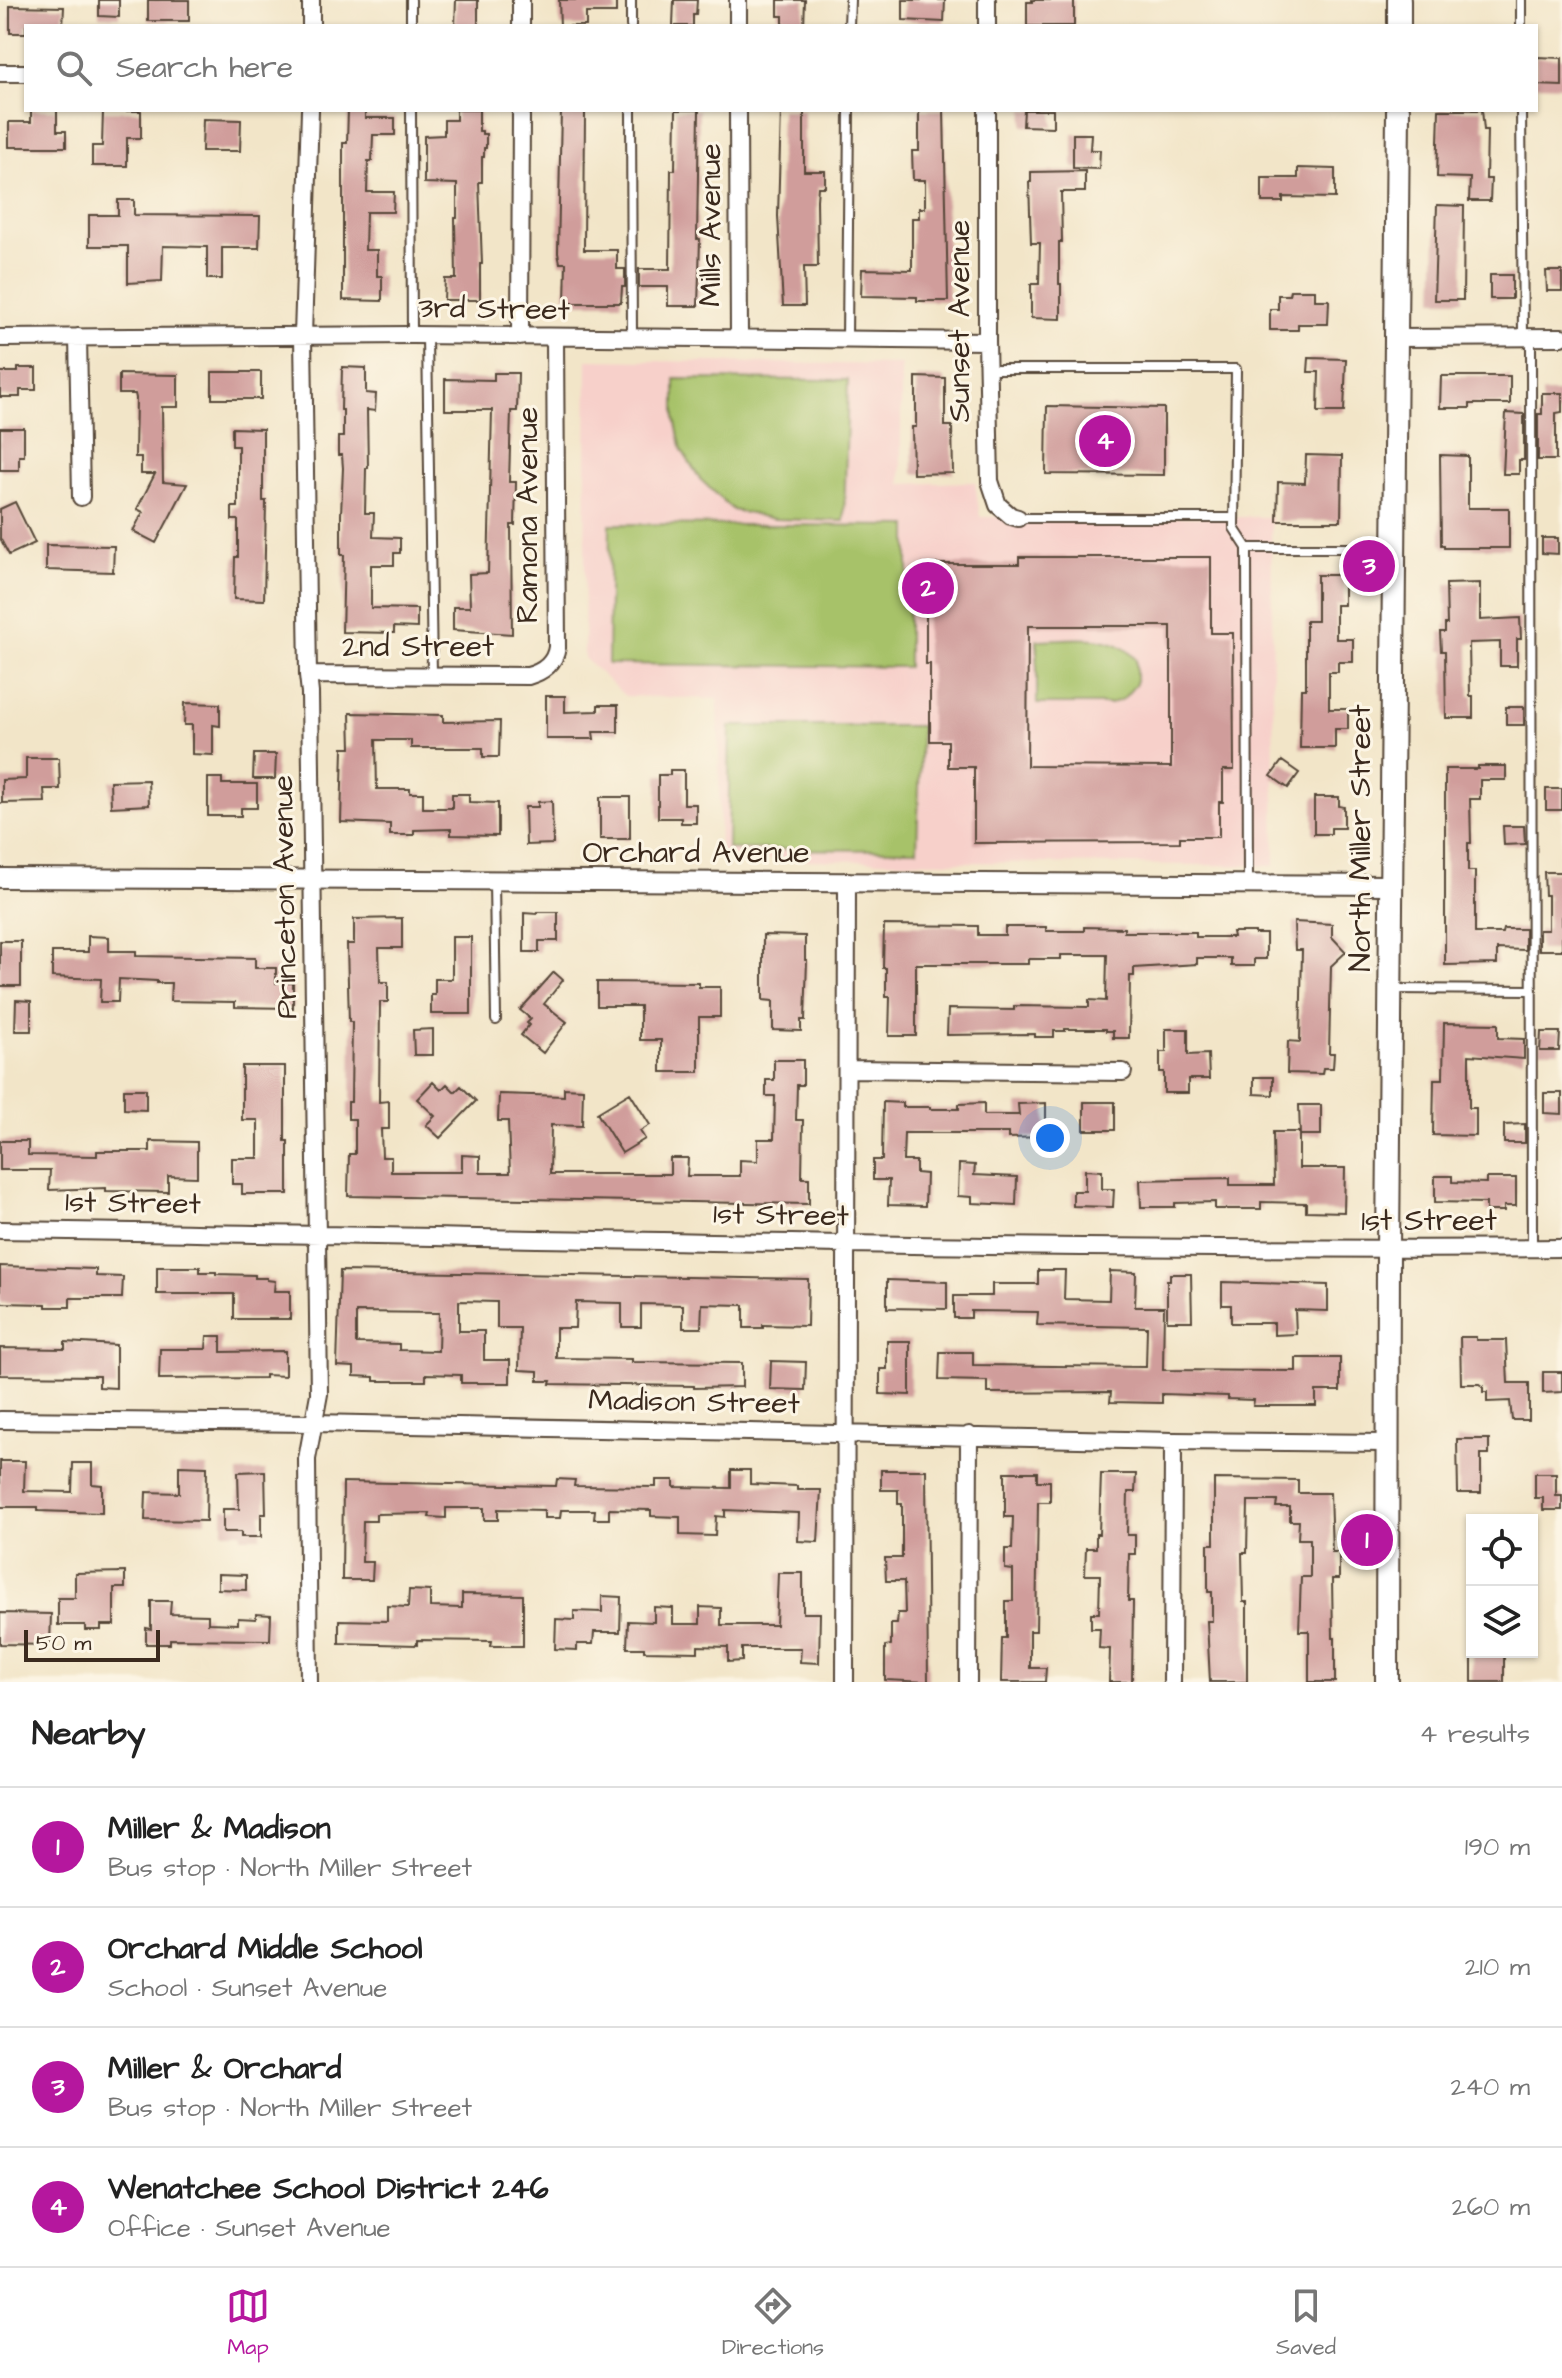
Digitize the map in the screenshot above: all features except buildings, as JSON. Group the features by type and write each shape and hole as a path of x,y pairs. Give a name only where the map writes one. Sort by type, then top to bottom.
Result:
{"main road":[{"path":"1399,0 1399,24"},
{"name":"North Miller Street","path":"1387,1682 1398,112"}],"street":[{"path":"311,0 311,24"},
{"path":"521,0 521,24"},
{"path":"738,0 738,24"},
{"path":"987,0 987,24"},
{"path":"0,73 24,73"},
{"name":"Princeton Avenue","path":"309,1682 307,1459 319,1394 303,336 310,112"},
{"path":"520,337 521,112"},
{"name":"Mills Avenue","path":"738,112 739,339"},
{"name":"Sunset Avenue","path":"987,112 990,481 998,505 1018,518"},
{"name":"3rd Street","path":"0,338 420,336 987,341"},
{"path":"78,337 81,497"},
{"path":"1395,338 1562,337"},
{"name":"Ramona Avenue","path":"528,676 538,674 552,662 557,647 555,338"},
{"name":"2nd Street","path":"308,675 528,676"},
{"name":"Orchard Avenue","path":"0,878 1391,885"},
{"path":"845,1682 847,881"},
{"path":"847,1069 1123,1072"},
{"name":"1st Street","path":"0,1230 845,1244 1388,1250 1562,1248"},
{"name":"Madison Street","path":"0,1420 1387,1443"},
{"path":"968,1682 969,1435"},
{"path":"1172,1682 1173,1441"}],"lane":[{"path":"411,0 411,24"},
{"path":"631,0 631,24"},
{"path":"849,24 850,0"},
{"path":"1521,0 1521,24"},
{"path":"411,112 432,675"},
{"path":"631,112 632,338"},
{"path":"847,341 849,112"},
{"path":"1521,112 1527,338 1532,1249"},
{"path":"987,369 1236,369 1234,528 1247,548 1248,884"},
{"path":"1018,518 1234,518"},
{"path":"1247,548 1393,548"},
{"path":"494,881 496,1020"},
{"path":"1390,989 1532,990"}],"shaded area":[{"path":"587,360 901,365 901,484 975,482 980,517 1271,517 1275,866 720,859 718,699 625,696 584,658"}],"green space":[{"path":"675,379 848,380 844,521 774,519 733,510 700,479 682,450 675,419"},
{"path":"610,524 908,526 908,667 608,664"},
{"path":"1077,638 1116,644 1136,660 1136,684 1123,699 1110,704 1037,704 1037,640"},
{"path":"730,726 921,726 917,850 728,849"}],"place":[{"name":"Wenatchee School District 246","path":"1105,441"},
{"name":"Miller & Orchard","path":"1369,566"},
{"name":"Orchard Middle School","path":"928,588"},
{"name":"Miller & Madison","path":"1367,1540"}]}
